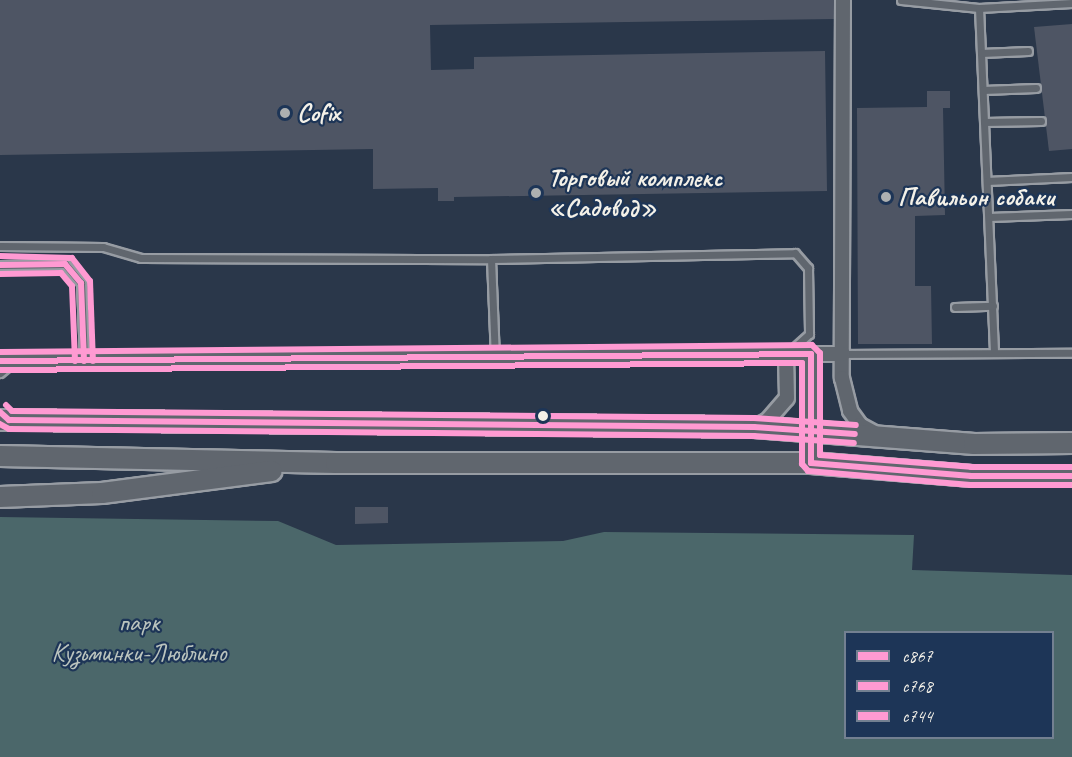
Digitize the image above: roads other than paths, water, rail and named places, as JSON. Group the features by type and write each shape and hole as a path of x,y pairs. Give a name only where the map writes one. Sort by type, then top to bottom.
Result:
{"main road":[{"path":"3,418 754,427 811,429 974,444 1072,443"},
{"path":"0,456 336,463 811,463 971,477 1072,476"},
{"path":"0,498 102,493 336,463"}],"street":[{"path":"843,0 843,354 850,411 860,425 881,437"},
{"path":"811,354 811,463"},
{"path":"7,361 843,354"},
{"path":"754,427 784,404 786,355"}],"lane":[{"path":"901,0 979,8 1072,3"},
{"path":"979,8 994,353"},
{"path":"981,53 1028,51"},
{"path":"983,90 1036,88"},
{"path":"984,123 1041,121"},
{"path":"987,181 1072,177"},
{"path":"989,217 1072,214"},
{"path":"0,246 103,248 141,258 491,259 795,253 808,268 809,334 786,355"},
{"path":"491,259 495,357"},
{"path":"0,265 65,264 81,283 84,361"},
{"path":"955,307 993,306"},
{"path":"843,354 1072,353"},
{"path":"0,373 7,361"}],"place":[{"name":"Cofix","path":"285,113"},
{"name":"Торговый комплекс «Садовод»","path":"536,193"},
{"name":"Павильон собаки","path":"886,197"}],"park label":[{"name":"парк Кузьминки-Люблино","path":"139,638"}]}
